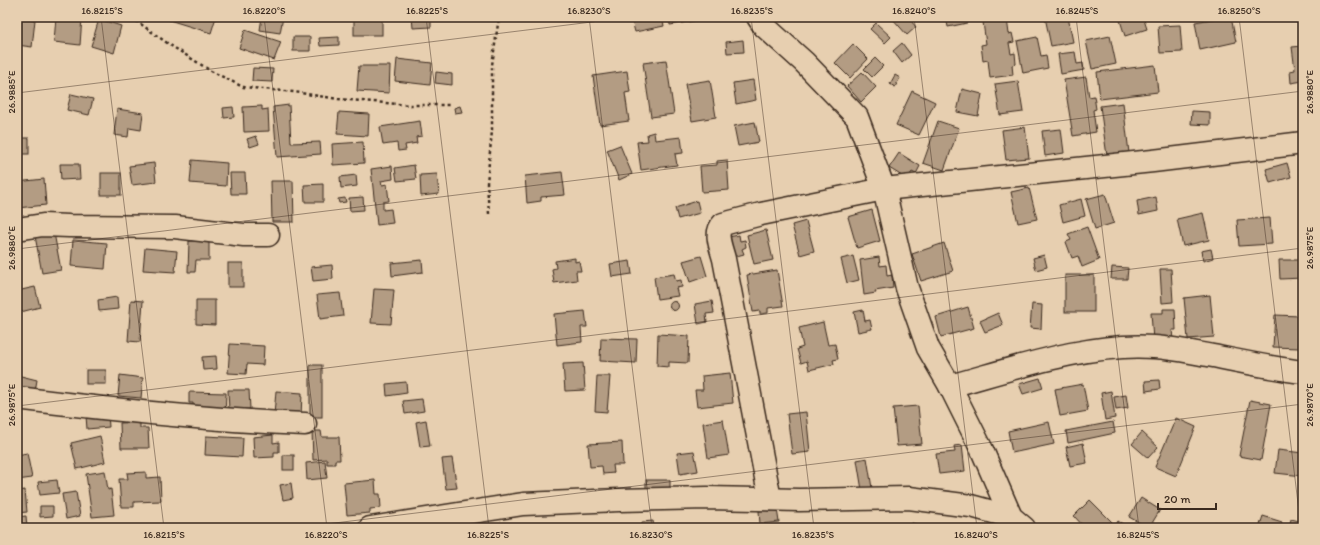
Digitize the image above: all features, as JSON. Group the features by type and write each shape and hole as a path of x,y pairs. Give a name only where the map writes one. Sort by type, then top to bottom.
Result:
{"street":[{"path":"758,17 764,26 804,62 857,117 884,189 907,288 928,348 950,386 1018,522"},
{"path":"770,499 718,234 719,228 723,224 761,214 884,189 1153,161 1303,143"},
{"path":"17,229 43,225 175,227 244,235 268,235"},
{"path":"950,386 1074,353 1124,346 1161,348 1303,372"},
{"path":"17,398 139,412 305,424"},
{"path":"370,528 522,504 707,498 909,498 971,506 1018,522"}],"path":[{"path":"131,17 170,45 211,71 242,87 294,92 338,99 410,105 449,105"},
{"path":"488,214 487,183 492,131 492,65 499,17"}],"building":[{"path":"56,17 82,17 80,45 54,42"},
{"path":"170,17 216,17 211,33 169,20"},
{"path":"262,17 283,17 280,33 260,30"},
{"path":"354,17 382,17 382,35 354,35"},
{"path":"412,17 431,17 431,27 413,28"},
{"path":"631,17 662,17 664,26 635,32"},
{"path":"669,17 704,17 705,19 670,25"},
{"path":"908,17 916,27 907,35 892,18"},
{"path":"946,17 965,17 967,23 948,27"},
{"path":"1045,17 1068,17 1073,42 1051,46"},
{"path":"1119,17 1143,17 1147,29 1125,36"},
{"path":"1231,17 1236,42 1200,50 1195,22"},
{"path":"17,18 35,20 32,47 17,45"},
{"path":"99,19 121,26 114,53 91,46"},
{"path":"1007,19 1009,34 1012,33 1014,42 1009,43 1011,54 1015,53 1016,64 1012,65 1013,75 990,78 988,60 983,61 981,45 986,44 983,22"},
{"path":"876,23 891,37 885,43 870,29"},
{"path":"1180,25 1182,52 1160,53 1158,26"},
{"path":"245,30 281,42 274,60 239,48"},
{"path":"1110,36 1116,64 1092,69 1086,41"},
{"path":"293,37 310,37 310,51 293,51"},
{"path":"339,37 339,45 320,46 319,38"},
{"path":"1037,37 1041,56 1046,55 1048,68 1023,73 1017,41"},
{"path":"743,40 744,52 727,53 726,42"},
{"path":"902,43 911,55 902,63 893,51"},
{"path":"853,44 868,59 850,78 835,63"},
{"path":"1303,46 1303,81 1291,83 1290,71 1295,70 1292,47"},
{"path":"1075,52 1077,64 1083,63 1084,70 1061,74 1058,54"},
{"path":"875,58 883,66 872,77 864,69"},
{"path":"397,59 432,63 430,85 395,81"},
{"path":"666,60 674,114 651,117 643,63"},
{"path":"1155,65 1158,92 1100,99 1097,72"},
{"path":"359,66 390,66 389,93 357,91"},
{"path":"253,68 273,69 272,82 252,81"},
{"path":"627,71 630,92 625,93 629,121 600,125 593,76"},
{"path":"436,72 452,74 452,85 435,83"},
{"path":"862,72 876,87 861,102 847,86"},
{"path":"895,75 900,78 895,87 890,84"},
{"path":"1086,77 1089,97 1094,96 1096,109 1093,110 1096,132 1073,136 1064,80"},
{"path":"710,80 716,117 692,121 685,84"},
{"path":"753,80 756,100 736,104 733,83"},
{"path":"1018,81 1023,112 1000,115 995,84"},
{"path":"962,89 982,94 978,116 957,112"},
{"path":"912,91 935,102 919,135 896,125"},
{"path":"71,94 93,99 89,115 67,110"},
{"path":"1123,103 1129,153 1107,156 1100,106"},
{"path":"289,105 291,143 320,142 321,154 277,157 273,107"},
{"path":"262,106 262,110 268,109 269,131 244,132 243,107"},
{"path":"460,106 462,112 455,113 454,108"},
{"path":"233,107 234,117 224,118 223,108"},
{"path":"117,109 143,113 141,130 129,128 128,137 114,135"},
{"path":"1192,111 1210,112 1210,125 1191,124"},
{"path":"339,112 369,114 368,136 337,134"},
{"path":"420,121 422,136 416,137 417,143 405,145 406,150 398,151 397,143 383,145 380,127"},
{"path":"938,121 959,128 944,170 923,163"},
{"path":"755,122 759,142 738,146 734,126"},
{"path":"1025,127 1029,158 1006,160 1002,130"},
{"path":"1061,129 1064,153 1045,156 1042,131"},
{"path":"654,132 655,140 681,137 683,153 675,154 677,165 641,170 637,142 648,141 647,134"},
{"path":"256,136 259,144 250,147 247,139"},
{"path":"17,138 29,138 29,154 17,154"},
{"path":"363,142 364,163 333,165 332,144"},
{"path":"620,145 632,174 619,180 607,150"},
{"path":"899,153 920,166 916,174 912,172 907,179 889,168"},
{"path":"192,160 227,163 226,186 190,183"},
{"path":"727,160 729,190 702,192 700,166 717,165 717,161"},
{"path":"154,163 156,182 132,185 129,166"},
{"path":"1287,163 1291,177 1270,183 1266,169"},
{"path":"60,164 79,164 80,179 61,180"},
{"path":"414,165 416,179 397,181 395,168"},
{"path":"392,166 393,179 381,181 382,185 387,184 389,201 383,202 383,210 391,209 393,223 377,225 371,169"},
{"path":"562,172 565,195 541,197 541,201 527,203 525,176"},
{"path":"101,173 121,173 121,195 101,195"},
{"path":"230,173 245,173 246,194 231,194"},
{"path":"437,174 439,194 421,196 420,175"},
{"path":"356,175 357,186 341,188 340,177"},
{"path":"44,179 46,205 17,208 17,182"},
{"path":"271,181 293,181 294,222 272,222"},
{"path":"323,184 323,202 305,202 304,185"},
{"path":"1029,188 1037,219 1018,223 1011,192"},
{"path":"1105,194 1114,223 1095,229 1086,199"},
{"path":"363,197 364,210 350,211 349,198"},
{"path":"1156,197 1158,211 1139,215 1137,201"},
{"path":"345,198 346,202 339,203 338,199"},
{"path":"1081,199 1085,216 1063,222 1059,205"},
{"path":"697,201 700,213 678,219 675,208"},
{"path":"872,210 880,241 857,248 848,217"},
{"path":"1203,213 1209,240 1183,246 1177,219"},
{"path":"1270,218 1272,244 1239,246 1237,220"},
{"path":"806,221 814,251 800,255 792,225"},
{"path":"1087,227 1099,260 1082,267 1078,256 1072,258 1066,242 1071,240 1068,234"},
{"path":"766,230 773,260 754,264 747,235"},
{"path":"54,233 61,270 42,273 35,236"},
{"path":"739,235 740,241 745,240 746,247 742,249 744,254 733,257 728,237"},
{"path":"73,240 107,243 105,269 71,266"},
{"path":"189,241 209,241 209,260 196,260 195,272 188,272"},
{"path":"944,243 953,271 921,281 912,254"},
{"path":"145,248 177,251 175,272 143,270"},
{"path":"1211,249 1213,258 1203,261 1201,251"},
{"path":"1044,255 1047,267 1036,270 1033,258"},
{"path":"701,256 707,276 690,282 683,261"},
{"path":"853,256 859,280 847,283 841,259"},
{"path":"879,257 880,266 886,265 887,276 892,275 893,288 875,291 876,293 864,295 860,260"},
{"path":"575,258 575,262 579,261 581,271 576,271 577,280 554,283 552,269 556,268 555,261"},
{"path":"422,260 423,272 392,276 391,263"},
{"path":"1279,260 1303,260 1303,278 1280,279"},
{"path":"630,261 632,274 612,277 610,264"},
{"path":"228,263 243,263 243,287 228,287"},
{"path":"332,265 333,279 313,281 311,267"},
{"path":"1112,267 1128,268 1127,279 1111,279"},
{"path":"1160,269 1171,269 1173,302 1162,303"},
{"path":"777,270 783,306 768,308 768,313 760,314 760,311 753,312 747,275"},
{"path":"674,274 676,281 681,280 682,287 676,288 678,296 657,299 654,277"},
{"path":"1065,275 1094,275 1094,312 1065,312"},
{"path":"35,287 40,307 17,313 17,291"},
{"path":"374,289 394,290 391,324 371,323"},
{"path":"340,293 343,316 320,319 317,295"},
{"path":"1210,295 1214,337 1188,339 1184,298"},
{"path":"117,297 118,309 99,311 98,300"},
{"path":"131,300 143,301 140,342 128,341"},
{"path":"196,300 215,300 215,325 196,324"},
{"path":"674,301 679,306 674,311 669,306"},
{"path":"712,301 714,313 706,314 707,322 698,324 695,304"},
{"path":"1032,304 1042,305 1041,329 1030,328"},
{"path":"968,307 974,328 941,337 936,317"},
{"path":"1163,309 1175,309 1176,330 1172,330 1173,339 1153,340 1151,313 1163,313"},
{"path":"863,310 865,321 870,320 872,329 858,332 854,312"},
{"path":"585,311 587,327 581,327 582,342 557,345 554,314"},
{"path":"998,313 1003,325 985,332 980,321"},
{"path":"1275,315 1300,316 1299,348 1273,347"},
{"path":"823,322 828,345 835,344 838,359 833,360 834,364 809,370 807,361 801,363 797,349 803,347 799,328"},
{"path":"658,334 689,336 688,363 669,362 669,367 657,366"},
{"path":"601,338 637,339 636,363 600,361"},
{"path":"230,344 264,346 263,365 247,364 246,374 228,373"},
{"path":"216,356 217,369 203,370 202,357"},
{"path":"583,363 585,390 565,391 563,364"},
{"path":"310,365 322,365 322,417 310,417"},
{"path":"86,370 106,370 106,384 86,384"},
{"path":"730,373 733,403 697,407 695,390 703,390 702,376"},
{"path":"17,375 37,380 34,397 17,393"},
{"path":"120,375 143,378 141,398 118,396"},
{"path":"597,376 610,376 607,412 595,411"},
{"path":"1040,378 1043,388 1023,394 1019,384"},
{"path":"1159,380 1160,389 1146,391 1145,381"},
{"path":"406,382 407,393 387,396 386,384"},
{"path":"1083,384 1088,411 1060,416 1055,389"},
{"path":"228,390 249,390 250,409 229,410"},
{"path":"276,391 302,393 301,417 274,415"},
{"path":"1111,391 1115,418 1105,420 1101,393"},
{"path":"189,392 226,393 225,421 193,415 193,403 189,403"},
{"path":"1126,395 1128,408 1116,410 1114,397"},
{"path":"422,399 424,411 405,414 403,401"},
{"path":"1250,400 1271,404 1261,460 1239,456"},
{"path":"918,406 922,444 897,446 893,408"},
{"path":"806,412 810,452 792,454 787,414"},
{"path":"108,414 109,427 87,429 86,416"},
{"path":"1176,418 1196,427 1176,476 1155,467"},
{"path":"426,420 430,446 420,447 416,422"},
{"path":"723,420 729,455 708,458 703,423"},
{"path":"140,422 140,428 148,428 149,448 121,448 120,423"},
{"path":"1049,422 1054,444 1012,453 1008,431"},
{"path":"1113,422 1115,433 1068,443 1066,431"},
{"path":"312,431 321,431 322,437 339,437 340,460 335,460 335,464 327,464 327,459 313,460"},
{"path":"1142,432 1158,447 1148,458 1132,444"},
{"path":"273,435 273,443 279,442 279,452 274,452 274,457 254,458 253,437"},
{"path":"100,436 105,462 77,469 71,443"},
{"path":"206,436 243,438 242,457 205,455"},
{"path":"622,442 623,465 613,465 614,473 603,474 602,466 590,467 588,444"},
{"path":"1083,443 1087,463 1070,466 1066,447"},
{"path":"962,445 965,471 939,474 936,454 955,452 954,446"},
{"path":"1278,450 1303,453 1303,476 1275,473"},
{"path":"694,451 698,471 680,474 677,453"},
{"path":"27,453 32,478 17,480 17,455"},
{"path":"283,455 294,455 294,470 283,470"},
{"path":"452,458 457,488 446,489 442,459"},
{"path":"867,458 872,488 862,490 857,460"},
{"path":"325,461 327,478 307,480 306,463"},
{"path":"105,471 108,490 111,489 114,515 92,517 86,474"},
{"path":"146,472 146,478 160,477 161,501 134,502 134,507 121,507 119,479 128,479 127,473"},
{"path":"57,480 59,493 40,495 38,482"},
{"path":"375,480 376,494 380,494 381,508 370,509 370,513 347,515 344,483"},
{"path":"646,480 670,480 670,492 646,492"},
{"path":"291,483 293,498 283,500 280,485"},
{"path":"25,490 27,512 17,513 17,491"},
{"path":"76,492 80,516 66,519 62,494"},
{"path":"1141,498 1160,510 1149,528 1129,517"},
{"path":"1090,500 1112,522 1105,528 1085,528 1074,516"},
{"path":"40,506 53,506 53,516 40,517"},
{"path":"777,509 779,522 760,524 759,511"},
{"path":"26,516 27,528 17,528 17,517"},
{"path":"1263,516 1282,522 1280,528 1269,528 1260,525"},
{"path":"1291,519 1303,522 1303,528 1289,528"},
{"path":"653,521 654,528 642,528 642,522"},
{"path":"1118,521 1129,528 1114,528"},
{"path":"1215,522 1226,528 1212,528"},
{"path":"912,523 924,527 924,528 911,528"},
{"path":"44,526 45,528 31,528"}]}
